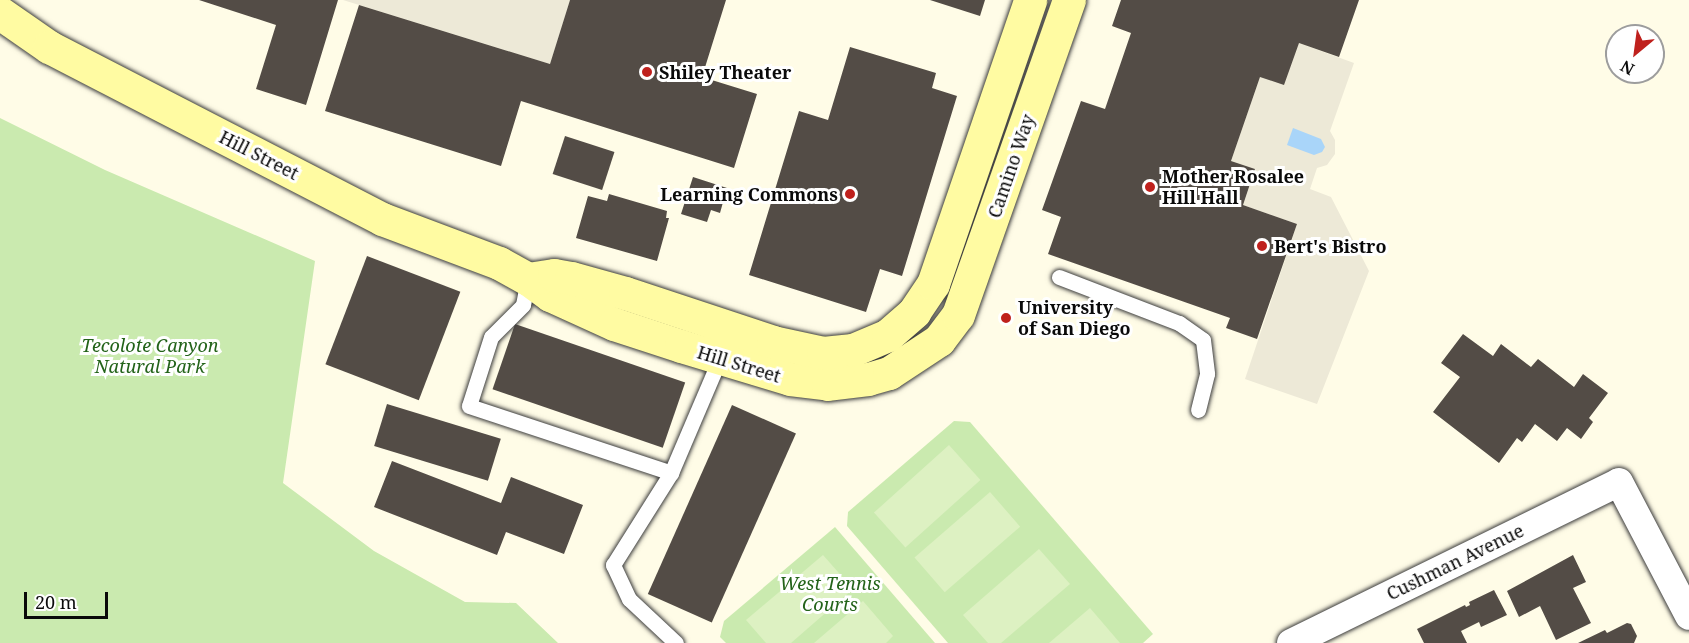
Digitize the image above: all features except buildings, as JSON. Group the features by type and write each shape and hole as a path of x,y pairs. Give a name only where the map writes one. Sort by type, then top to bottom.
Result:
{"street":[{"name":"Camino Way","path":"914,312 933,284 1030,0"},
{"name":"Camino Way","path":"949,329 964,301 1070,0"},
{"name":"Hill Street","path":"0,13 49,47 382,219 499,263 528,279 550,295 614,324 790,379 828,384 868,379 889,373 920,355 949,329"},
{"name":"Hill Street","path":"528,279 554,275 571,278 625,293 773,342 823,353 853,350 888,335 914,312"},
{"name":"Cushman Avenue","path":"1291,643 1336,633 1619,483 1689,616"}],"lane":[{"path":"1059,277 1179,323 1203,340 1207,374 1198,410"},
{"path":"528,279 524,305 491,337 470,406 671,473"},
{"path":"676,643 629,599 613,565 671,473 705,398 720,358"}],"green space":[{"name":"Tecolote Canyon Natural Park","path":"0,118 105,170 315,261 283,483 374,551 465,602 516,603 558,643 0,643"},
{"path":"954,421 970,422 1153,634 1143,643 948,643 847,526 848,512"},
{"path":"949,445 980,480 905,548 874,513"},
{"path":"990,492 1020,527 945,592 915,558"},
{"name":"West Tennis Courts","path":"835,527 935,643 726,643 720,637 724,621"},
{"path":"1039,549 1070,584 1001,643 988,643 963,615"},
{"path":"823,555 853,589 791,643 766,643 746,620"},
{"path":"863,601 893,636 886,643 814,643"},
{"path":"1090,608 1120,643 1049,643"}],"shaded area":[{"path":"343,0 570,0 550,64"},
{"path":"1299,43 1354,63 1330,131 1335,140 1335,154 1327,165 1317,168 1310,189 1331,197 1369,271 1317,404 1245,379 1297,224 1243,205 1255,169 1231,161 1260,77"}],"water":[{"path":"1293,128 1321,139 1325,147 1322,152 1314,155 1287,145"}],"place":[{"name":"Shiley Theater","path":"647,72"},
{"name":"Mother Rosalee Hill Hall","path":"1150,187"},
{"name":"Learning Commons","path":"850,194"},
{"name":"Bert's Bistro","path":"1262,246"},
{"name":"University of San Diego","path":"1006,318"}]}
